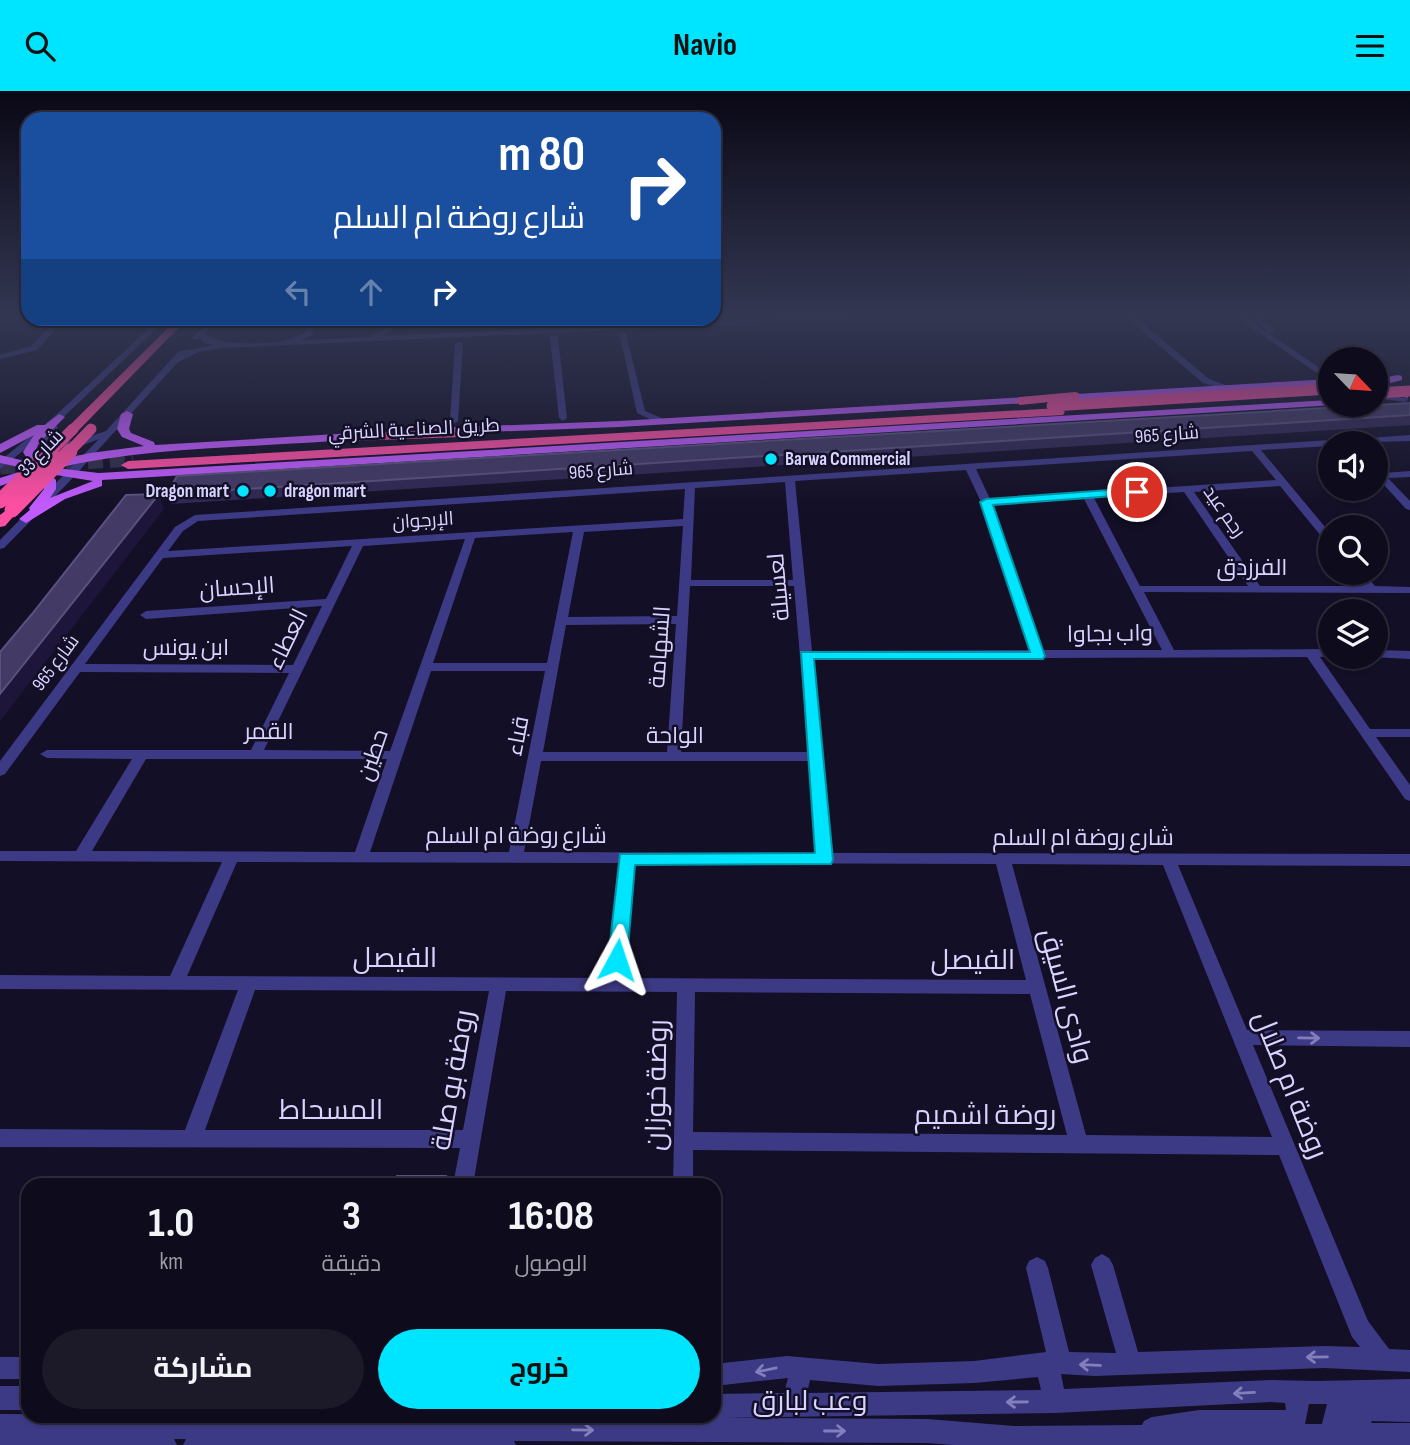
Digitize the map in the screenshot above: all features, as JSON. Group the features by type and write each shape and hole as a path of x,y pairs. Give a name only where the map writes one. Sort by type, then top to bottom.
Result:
{"highway":[{"name":"شارع 33","path":"0,501 121,380"},
{"name":"شارع 33","path":"0,523 139,380"},
{"path":"1388,386 1410,384"},
{"path":"1055,413 1318,390"},
{"path":"1388,395 1409,396"},
{"path":"850,421 1075,396"},
{"path":"850,421 1318,401"},
{"name":"طريق الصناعية الشرقي","path":"850,421 585,440 130,462 615,428 850,421"},
{"path":"351,437 615,428"},
{"path":"347,462 585,440"}],"main road":[{"name":"طريق الصناعية الشرقي","path":"230,444 436,431 615,428 661,421 1292,384 1306,380"},
{"path":"1292,384 1310,380"},
{"path":"1385,380 1381,384 1393,393 1409,396"},
{"path":"1292,384 1312,388 1323,395 1320,399 1301,405"},
{"path":"1388,399 1409,396"},
{"path":"1055,413 1301,405 1318,402"},
{"name":"طريق الصناعية الشرقي","path":"216,470 681,442 1055,413"},
{"path":"127,414 124,431 138,442 159,445 230,444"},
{"path":"2,459 59,417"},
{"path":"26,519 50,489 50,480 31,457 31,447 59,417"},
{"path":"0,482 79,452 104,439"},
{"path":"0,475 89,455 230,444"},
{"path":"216,470 110,473 98,467 103,460 118,455 230,444"},
{"path":"2,459 39,466 70,476 99,477 216,470"},
{"path":"26,519 61,496 91,485 216,470"}],"street":[{"name":"شارع 33","path":"59,417 98,380"},
{"name":"شارع 33","path":"0,547 158,380"},
{"path":"454,421 457,380"},
{"path":"559,380 563,418"},
{"path":"633,380 641,413"},
{"path":"1197,389 1206,381 1227,387"},
{"path":"641,413 661,421"},
{"path":"615,428 641,413"},
{"path":"59,417 44,437 44,444 58,446 86,442 117,424"},
{"path":"454,421 473,430"},
{"path":"436,431 454,421"},
{"path":"1388,440 1410,438"},
{"name":"شارع 965","path":"0,771 183,524 208,515 1318,444"},
{"path":"1255,449 1318,526"},
{"path":"970,467 986,502 1038,656"},
{"path":"1388,473 1410,474"},
{"name":"لعسيلة","path":"790,478 824,860"},
{"path":"986,502 1282,482"},
{"name":"الشهامة","path":"674,757 680,620 687,583 690,484"},
{"path":"1388,484 1410,507"},
{"name":"رجم عيد","path":"1187,489 1256,589"},
{"path":"0,492 21,491 30,495 26,519"},
{"path":"1087,495 1171,655"},
{"name":"الإرجوان","path":"159,555 689,522"},
{"name":"قباء","path":"515,858 579,529"},
{"name":"حطين","path":"360,858 471,535"},
{"name":"العطاء","path":"255,755 359,543"},
{"name":"الشهامة","path":"687,583 800,583"},
{"path":"1368,585 1372,590"},
{"name":"الفرزدق","path":"1136,589 1410,590"},
{"name":"الإحسان","path":"146,615 330,602"},
{"path":"562,621 680,620"},
{"path":"1311,653 1410,796"},
{"name":"واب بجاوا","path":"806,655 1318,653"},
{"path":"1388,654 1410,655"},
{"path":"425,667 552,667"},
{"name":"ابن يونس","path":"75,668 297,669"},
{"path":"1367,733 1410,733"},
{"name":"القمر","path":"47,754 395,755"},
{"path":"81,856 142,754"},
{"name":"الواحة","path":"535,756 815,757"},
{"name":"شارع روضة ام السلم","path":"0,856 1410,860"},
{"path":"175,983 232,857"},
{"path":"615,985 626,859"},
{"name":"وادى السيق","path":"1003,860 1079,1144"},
{"name":"روضة ام صلال","path":"1169,861 1360,1329"},
{"name":"الفيصل","path":"0,982 1037,987"},
{"path":"192,1138 250,983"},
{"name":"روضة بو صلة","path":"464,1178 499,985"},
{"name":"روضة خوزان","path":"683,1178 687,985"},
{"path":"1241,1037 1410,1039"},
{"name":"المسحاط","path":"0,1137 471,1139"},
{"name":"روضة اشميم","path":"684,1141 1285,1146"},
{"path":"1102,1265 1130,1363"},
{"path":"1037,1268 1054,1363 1055,1401"},
{"path":"1358,1358 1360,1329"},
{"path":"1360,1329 1384,1360"},
{"path":"721,1374 802,1367 877,1375 974,1372 1054,1363 1094,1365 1358,1358 1410,1361"},
{"path":"793,1405 802,1367"},
{"path":"0,1368 21,1368"},
{"name":"وعب لبارق","path":"721,1406 1055,1401 1410,1390"},
{"path":"1106,1437 1199,1422 1281,1423 1295,1420 1303,1393 1340,1410 1360,1425 1369,1440"},
{"path":"0,1398 21,1398"},
{"path":"1337,1441 1333,1420 1335,1412 1410,1410"},
{"name":"وعب لبارق","path":"0,1426 169,1436 311,1427 784,1438 927,1431 1002,1437 1211,1436 1337,1441 1410,1436"},
{"path":"311,1427 339,1443"},
{"path":"0,1440 52,1442 108,1437 158,1444 169,1436"},
{"path":"1211,1436 1244,1445"},
{"path":"195,1445 236,1439 339,1443 400,1439 503,1445"}],"building":[{"path":"1410,403 1410,415 1388,416 1388,404"},
{"path":"1318,408 1318,417 1379,417 167,494 177,476"},
{"path":"159,494 0,694 0,652 126,495"},
{"path":"446,1176 448,1178 397,1178"}],"tunnel":[{"path":"0,467 133,459"}],"place":[{"name":"Barwa Commercial","path":"771,459"},
{"name":"Dragon mart","path":"243,491"},
{"name":"dragon mart","path":"270,491"}],"route":[{"path":"617,960 626,859 824,860 806,655 1038,656 986,502 1137,492"}]}
